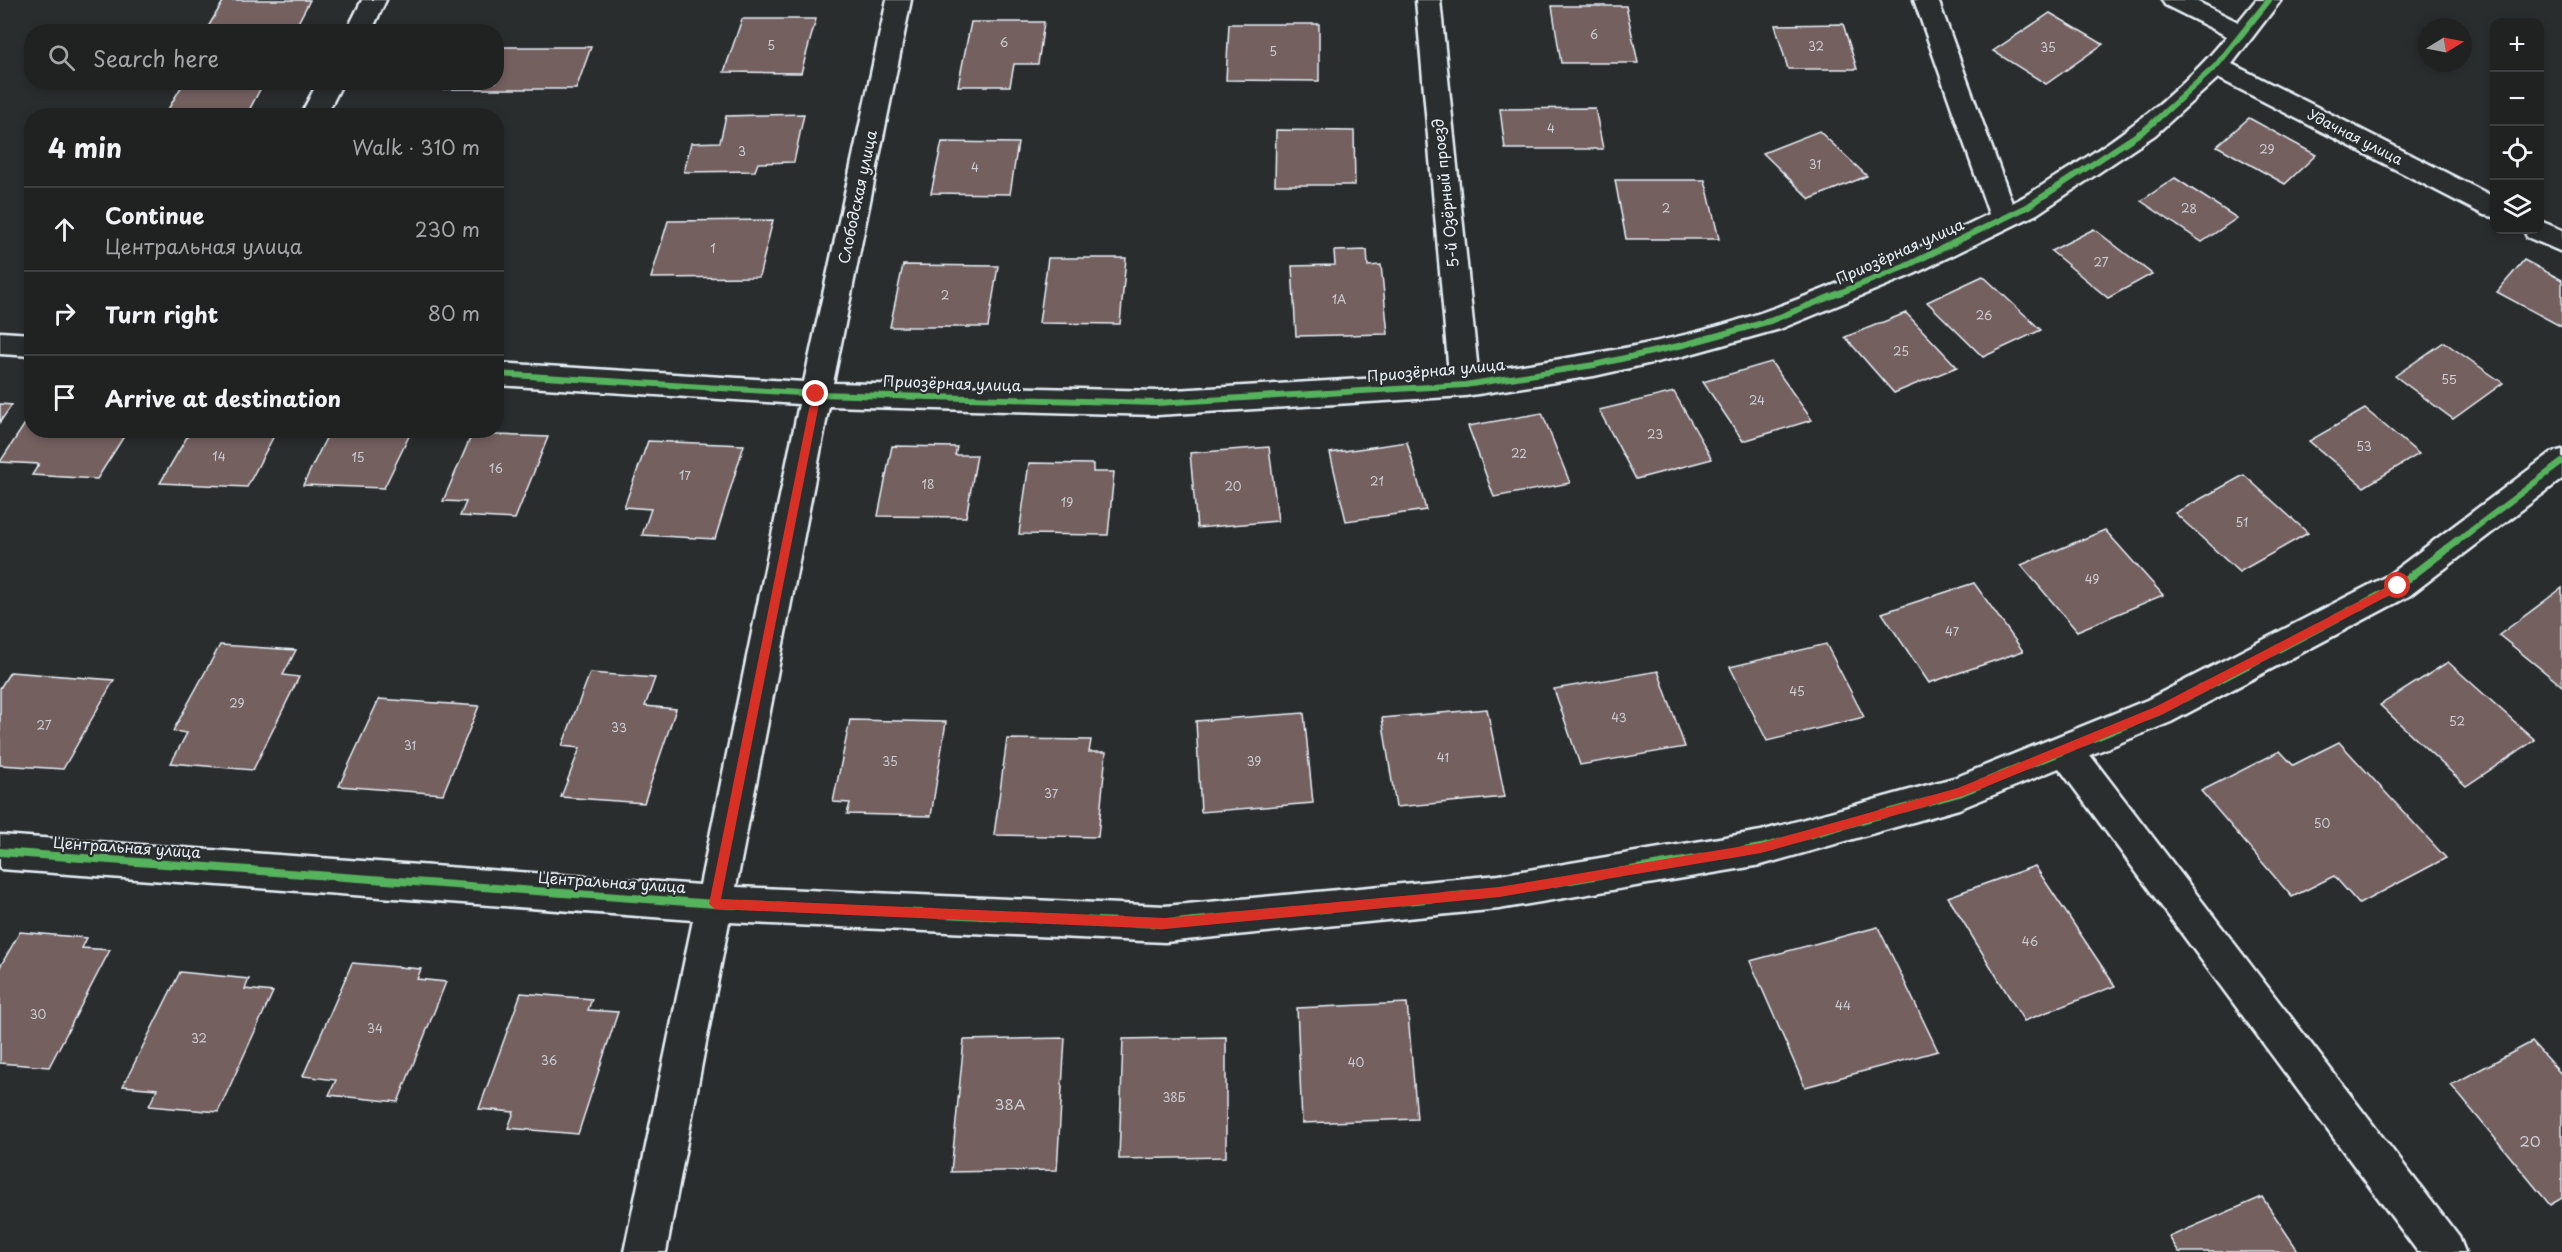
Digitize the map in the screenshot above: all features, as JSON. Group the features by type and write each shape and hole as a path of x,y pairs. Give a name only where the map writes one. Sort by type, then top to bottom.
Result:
{"street":[{"path":"362,24 374,0"},
{"name":"Слободская улица","path":"645,1252 816,394 899,0"},
{"name":"5-й Озёрный проезд","path":"1428,0 1465,385"},
{"path":"1926,0 2004,218"},
{"path":"2174,0 2242,34"},
{"name":"Приозёрная улица","path":"504,374 816,394 1157,403 1465,385 1594,365 1683,345 1770,321 1904,267 2004,218 2085,171 2137,135 2216,66 2269,0"},
{"name":"Удачная улица","path":"2216,66 2490,206"},
{"path":"317,108 327,90"},
{"path":"2544,233 2562,242"},
{"path":"0,343 24,344"},
{"name":"Центральная улица","path":"0,852 715,904 1165,924 1499,892 1761,848 1959,793 2159,711 2398,586 2562,462"},
{"path":"2065,750 2444,1252"}],"building":[{"path":"224,0 310,0 297,24 210,24"},
{"path":"1552,6 1626,6 1638,63 1561,63"},
{"path":"2050,13 2103,44 2046,84 1993,51"},
{"path":"742,19 816,19 801,73 724,72"},
{"path":"971,22 1044,22 1038,64 1014,64 1010,86 958,86"},
{"path":"1229,24 1319,24 1319,81 1226,80"},
{"path":"1843,24 1857,69 1788,69 1775,25"},
{"path":"504,47 591,47 576,89 504,89"},
{"path":"179,90 260,90 250,108 169,108"},
{"path":"1595,108 1603,149 1505,149 1500,109"},
{"path":"804,114 794,162 758,163 755,171 684,172 691,143 720,142 726,116"},
{"path":"2249,118 2316,155 2285,184 2217,146"},
{"path":"1276,130 1354,131 1355,185 1275,185"},
{"path":"1819,131 1867,176 1810,199 1763,153"},
{"path":"942,142 1018,143 1010,194 931,193"},
{"path":"2175,178 2237,218 2202,242 2141,201"},
{"path":"1615,180 1705,180 1719,239 1626,239"},
{"path":"773,220 759,277 651,278 668,221"},
{"path":"2094,229 2152,274 2108,298 2051,251"},
{"path":"1367,250 1368,266 1381,265 1388,334 1296,336 1292,266 1335,265 1334,251"},
{"path":"1048,258 1126,258 1120,324 1039,323"},
{"path":"2524,260 2562,280 2562,327 2497,292"},
{"path":"903,265 998,266 988,327 890,327"},
{"path":"1983,276 2041,330 1983,357 1927,302"},
{"path":"1906,313 1957,367 1894,393 1845,337"},
{"path":"2444,342 2503,383 2453,419 2395,376"},
{"path":"1771,362 1812,420 1743,441 1703,382"},
{"path":"1674,392 1712,459 1636,479 1599,410"},
{"path":"0,404 12,405 0,422"},
{"path":"2365,409 2419,454 2364,487 2309,441"},
{"path":"1542,413 1570,483 1494,497 1468,426"},
{"path":"24,425 24,438 123,438 97,479 32,475 39,464 0,462"},
{"path":"504,435 548,437 515,519 460,516 466,502 443,501 470,438 504,438"},
{"path":"186,438 273,438 247,487 160,483"},
{"path":"326,438 408,438 384,488 303,485"},
{"path":"648,441 744,445 715,539 642,535 651,509 624,507"},
{"path":"1407,442 1426,510 1346,521 1330,453"},
{"path":"892,446 957,447 955,455 977,455 966,517 878,516"},
{"path":"1269,447 1278,521 1197,528 1190,453"},
{"path":"1029,463 1093,464 1093,472 1114,472 1108,535 1019,534"},
{"path":"2244,475 2308,533 2239,572 2175,513"},
{"path":"2105,530 2163,595 2077,631 2021,565"},
{"path":"1974,583 2023,651 1929,683 1882,613"},
{"path":"2562,588 2562,686 2499,635"},
{"path":"1826,644 1864,717 1767,741 1730,667"},
{"path":"220,645 296,650 283,675 299,677 253,770 171,763 187,733 173,731"},
{"path":"2448,662 2535,740 2466,786 2380,705"},
{"path":"1658,671 1685,747 1580,765 1554,689"},
{"path":"10,672 114,680 63,769 0,765 0,688"},
{"path":"590,673 655,678 645,706 676,709 644,803 561,797 580,748 562,746"},
{"path":"379,699 479,706 443,794 339,786"},
{"path":"1487,709 1505,797 1396,807 1382,718"},
{"path":"1304,713 1313,803 1201,812 1196,721"},
{"path":"850,720 946,722 931,816 847,814 850,803 833,802"},
{"path":"1007,739 1091,740 1089,752 1106,752 1098,837 994,835"},
{"path":"2339,742 2446,858 2359,904 2334,876 2292,897 2201,791 2280,751 2293,765"},
{"path":"2035,866 2115,986 2024,1021 1948,897"},
{"path":"1878,927 1938,1051 1805,1087 1750,961"},
{"path":"20,932 87,938 82,948 110,950 49,1067 0,1063 0,967"},
{"path":"352,963 421,969 417,979 446,982 398,1102 329,1095 336,1080 303,1076"},
{"path":"180,972 249,979 245,989 273,992 218,1112 149,1106 157,1089 123,1086"},
{"path":"521,993 592,999 588,1010 618,1012 578,1134 508,1128 514,1112 479,1109"},
{"path":"1407,1003 1417,1119 1302,1123 1297,1008"},
{"path":"1226,1037 1226,1157 1119,1159 1123,1039"},
{"path":"1065,1038 1057,1170 951,1172 964,1040"},
{"path":"2532,1042 2562,1075 2562,1198 2550,1205 2451,1085"},
{"path":"2262,1197 2299,1252 2179,1252 2169,1237"}],"cycle path":[{"path":"504,374 816,394 1157,403 1465,385 1594,365 1683,345 1770,321 1904,267 2027,207 2146,129 2216,66 2269,0"},
{"path":"0,852 715,904 1165,924 1499,892 1761,848 1959,793 2159,711 2398,586 2562,462"}],"route":[{"path":"816,394 715,904 1165,924 1499,892 1761,848 1959,793 2159,711 2398,586"}]}
